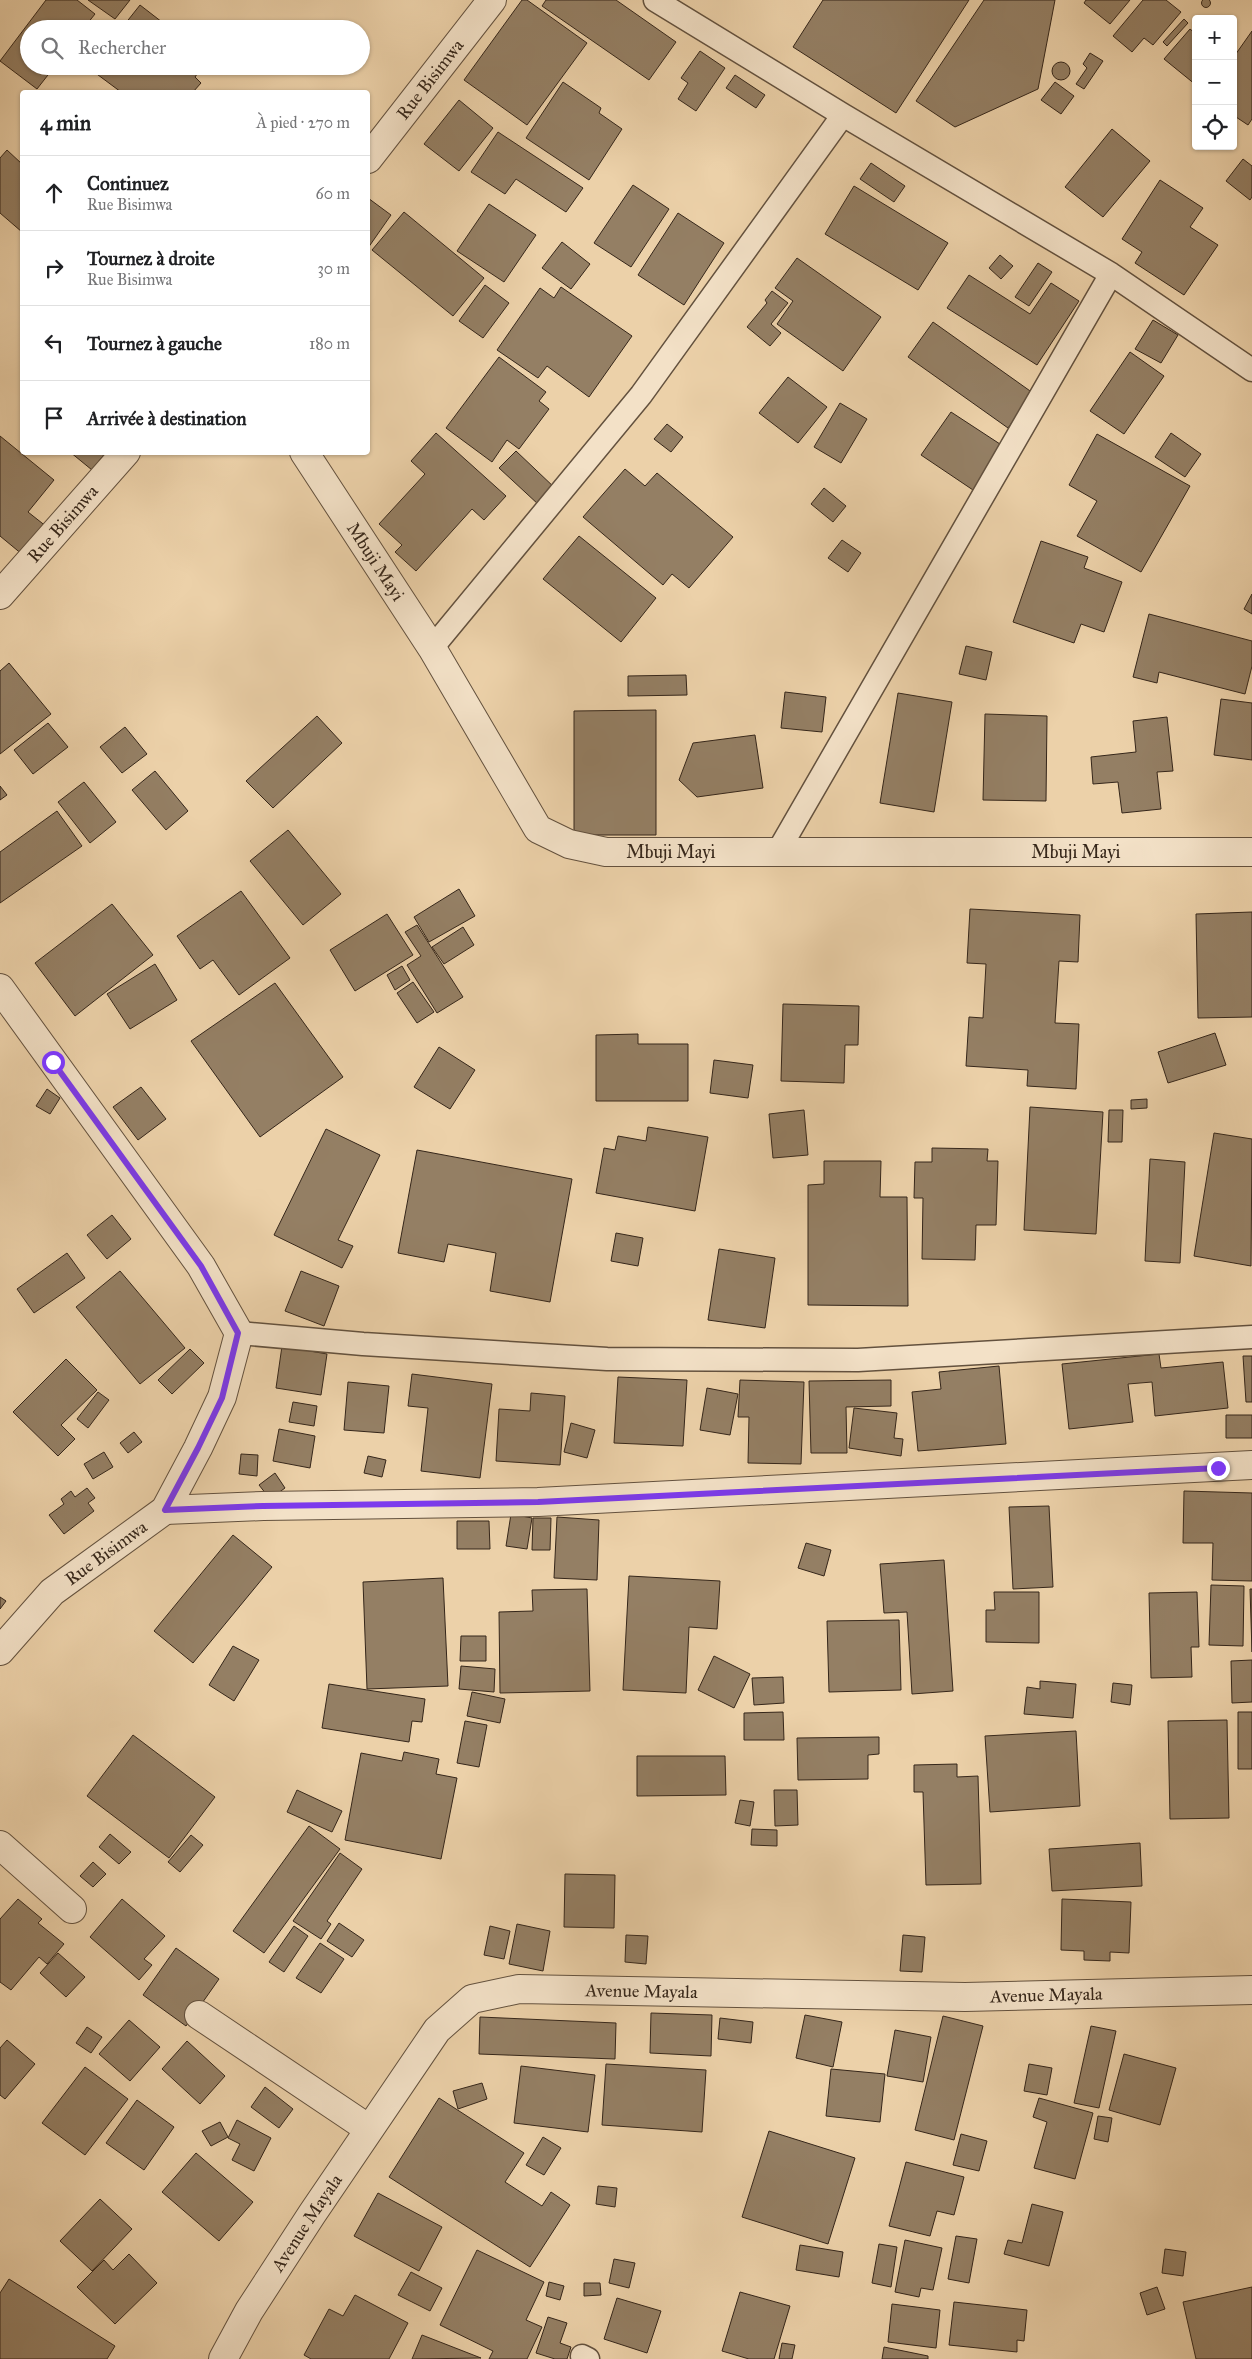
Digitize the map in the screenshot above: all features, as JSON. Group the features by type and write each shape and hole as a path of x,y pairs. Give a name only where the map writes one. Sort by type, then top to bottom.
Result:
{"street":[{"name":"Rue Bisimwa","path":"370,156 492,0"},
{"name":"Rue Bisimwa","path":"0,595 123,455"},
{"name":"Mbuji Mayi","path":"306,455 432,648 538,829 569,844 606,852 1252,852"},
{"path":"0,988 201,1266 238,1333"},
{"name":"Rue Bisimwa","path":"0,1652 52,1592 165,1510 222,1398 238,1333"},
{"path":"165,1510 263,1506 538,1502 1252,1465"},
{"path":"0,1845 72,1909"},
{"name":"Avenue Mayala","path":"223,2359 249,2311 437,2030 472,1999 519,1989 965,1997 1252,1990"},
{"path":"200,2015 369,2129"}],"lane":[{"path":"655,0 843,116 1111,274 1252,370"},
{"path":"432,648 641,395 843,116"},
{"path":"778,853 1111,274"},
{"path":"238,1333 363,1344 606,1359 858,1360 1252,1337"}],"building":[{"path":"1204,-1 1209,0 1211,3 1206,8 1201,3"},
{"path":"46,0 77,0 95,14 90,20 31,20"},
{"path":"88,0 130,0 115,19"},
{"path":"522,0 527,0 587,43 527,125 464,80"},
{"path":"546,0 616,0 676,42 649,80 542,6"},
{"path":"823,0 969,0 896,113 793,47"},
{"path":"984,0 1055,0 1038,89 955,127 916,101"},
{"path":"1086,0 1130,0 1110,24 1084,3"},
{"path":"1143,0 1166,0 1181,12 1153,45 1144,38 1132,52 1113,36"},
{"path":"140,5 159,20 128,20"},
{"path":"1184,19 1188,23 1167,46 1163,42"},
{"path":"1190,29 1192,31 1192,82 1164,59"},
{"path":"1252,31 1252,119 1248,125 1237,118 1237,52"},
{"path":"20,34 20,75 48,75 37,89 0,61"},
{"path":"700,51 725,68 696,111 678,99 688,83 681,78"},
{"path":"1090,53 1103,61 1084,89 1076,84 1087,68 1083,64"},
{"path":"1061,62 1067,65 1070,71 1067,77 1061,80 1055,77 1052,71 1055,65"},
{"path":"98,75 196,75 195,77 201,83 195,90 118,90"},
{"path":"735,75 765,95 756,108 726,88"},
{"path":"563,82 601,108 599,113 622,129 589,180 526,138"},
{"path":"1055,82 1074,96 1061,114 1041,100"},
{"path":"459,100 493,128 459,171 424,144"},
{"path":"1112,129 1150,161 1103,217 1065,187"},
{"path":"498,132 583,188 566,212 516,179 505,194 471,172"},
{"path":"7,150 20,162 20,230 0,213 0,158"},
{"path":"1243,159 1252,166 1252,197 1250,200 1226,181"},
{"path":"871,163 905,186 894,202 860,179"},
{"path":"1160,180 1203,208 1190,227 1218,245 1184,295 1135,263 1142,252 1122,239"},
{"path":"633,185 669,209 631,267 594,243"},
{"path":"854,186 948,243 918,290 825,234"},
{"path":"370,199 391,215 370,245"},
{"path":"489,204 536,235 504,282 457,251"},
{"path":"404,212 484,278 453,316 372,250"},
{"path":"678,213 724,243 684,305 638,275"},
{"path":"562,242 590,264 571,289 542,268"},
{"path":"1000,255 1013,266 1001,279 989,268"},
{"path":"797,258 881,317 843,371 777,324 793,301 775,288"},
{"path":"1038,263 1052,272 1029,306 1015,297"},
{"path":"969,275 1030,314 1051,283 1079,301 1037,365 947,308"},
{"path":"485,285 509,303 483,338 459,321"},
{"path":"561,287 632,336 589,397 547,366 538,378 497,350 540,288 554,298"},
{"path":"772,291 788,303 771,324 781,333 770,346 747,327 767,303 765,300"},
{"path":"1153,320 1178,335 1161,363 1135,349"},
{"path":"933,322 1033,393 1008,428 908,357"},
{"path":"1130,352 1164,376 1124,434 1090,411"},
{"path":"499,357 546,392 539,401 549,409 519,449 507,440 492,462 446,428"},
{"path":"788,377 827,407 798,443 759,413"},
{"path":"840,403 867,419 841,463 814,447"},
{"path":"951,412 1003,446 973,490 921,455"},
{"path":"667,424 683,437 671,452 654,439"},
{"path":"436,433 506,496 484,520 472,509 416,571 395,552 402,545 379,524 425,474 411,461"},
{"path":"1171,433 1201,454 1185,477 1155,457"},
{"path":"1097,434 1190,486 1141,572 1077,536 1097,501 1069,485"},
{"path":"0,436 20,452 20,455 23,455 54,480 28,512 47,527 23,555 0,536"},
{"path":"516,451 556,489 539,505 499,468"},
{"path":"74,455 104,455 92,470"},
{"path":"625,469 645,486 657,473 733,537 689,588 672,574 663,585 583,517"},
{"path":"824,488 846,506 833,522 811,504"},
{"path":"579,536 656,598 621,642 543,579"},
{"path":"842,540 861,553 848,572 828,558"},
{"path":"1041,541 1088,557 1084,568 1122,582 1104,632 1081,624 1074,643 1013,622"},
{"path":"1252,594 1252,614 1244,609"},
{"path":"1149,614 1252,641 1252,666 1245,694 1159,672 1157,683 1133,677"},
{"path":"966,646 992,652 986,680 959,674"},
{"path":"9,663 51,714 0,754 0,671"},
{"path":"686,675 687,695 628,696 628,676"},
{"path":"785,692 826,697 822,732 781,728"},
{"path":"898,693 952,702 934,812 880,803"},
{"path":"1221,699 1252,703 1252,760 1214,755"},
{"path":"656,710 656,835 574,835 574,711"},
{"path":"985,714 1047,716 1046,801 983,800"},
{"path":"317,716 342,743 273,808 246,781"},
{"path":"1167,717 1173,771 1157,772 1161,809 1122,813 1118,782 1093,784 1091,757 1136,752 1133,721"},
{"path":"48,723 68,747 33,774 14,750"},
{"path":"125,727 147,754 122,773 100,747"},
{"path":"755,735 763,788 697,797 679,780 693,743"},
{"path":"155,771 188,811 166,830 132,790"},
{"path":"84,782 116,822 90,843 58,802"},
{"path":"0,786 7,795 0,800"},
{"path":"57,811 82,846 0,903 0,852"},
{"path":"288,830 341,894 303,925 250,861"},
{"path":"459,889 475,916 429,942 414,917"},
{"path":"241,891 290,958 239,995 213,960 200,969 177,936"},
{"path":"112,904 153,955 75,1016 35,963"},
{"path":"970,909 1080,915 1078,962 1059,961 1055,1023 1079,1024 1076,1089 1027,1086 1028,1070 966,1066 969,1017 983,1018 986,964 967,963"},
{"path":"1252,912 1252,1017 1198,1018 1196,914"},
{"path":"387,914 413,955 355,991 330,950"},
{"path":"417,925 463,997 437,1013 407,965 421,956 405,932"},
{"path":"463,927 474,945 444,964 432,947"},
{"path":"155,964 177,1000 130,1029 107,994"},
{"path":"402,966 410,980 395,990 387,975"},
{"path":"413,982 434,1012 417,1023 397,993"},
{"path":"275,983 343,1077 260,1137 191,1041"},
{"path":"783,1004 859,1006 858,1045 845,1045 844,1083 781,1081"},
{"path":"1215,1033 1226,1065 1168,1083 1158,1052"},
{"path":"638,1034 638,1044 688,1044 688,1101 596,1101 596,1035"},
{"path":"439,1047 475,1070 450,1109 414,1087"},
{"path":"714,1060 753,1065 748,1098 710,1093"},
{"path":"141,1087 166,1119 138,1140 113,1107"},
{"path":"47,1089 60,1098 50,1114 36,1106"},
{"path":"1147,1099 1147,1108 1131,1109 1131,1100"},
{"path":"1030,1107 1103,1112 1096,1234 1024,1230"},
{"path":"804,1110 808,1155 773,1158 769,1114"},
{"path":"1109,1110 1123,1110 1122,1142 1108,1142"},
{"path":"648,1127 708,1137 695,1211 596,1193 604,1148 615,1150 618,1136 646,1141"},
{"path":"326,1129 380,1155 338,1240 353,1246 342,1268 274,1235"},
{"path":"1214,1133 1252,1139 1251,1266 1194,1256"},
{"path":"932,1148 988,1149 987,1161 998,1161 996,1225 976,1225 975,1260 922,1259 923,1198 914,1198 915,1162 932,1162"},
{"path":"417,1150 572,1179 550,1302 490,1291 496,1253 448,1244 444,1262 398,1253"},
{"path":"1150,1159 1185,1162 1180,1263 1145,1261"},
{"path":"824,1161 881,1161 880,1197 907,1197 908,1306 808,1305 808,1185 824,1184"},
{"path":"112,1215 131,1239 107,1259 87,1235"},
{"path":"616,1233 643,1238 638,1266 611,1261"},
{"path":"719,1249 775,1258 765,1328 708,1320"},
{"path":"67,1253 85,1278 34,1313 17,1289"},
{"path":"120,1271 185,1348 140,1384 76,1307"},
{"path":"301,1271 339,1286 324,1326 285,1311"},
{"path":"282,1346 327,1354 321,1395 276,1388"},
{"path":"190,1349 204,1363 172,1394 158,1380"},
{"path":"1159,1354 1161,1368 1223,1362 1228,1408 1155,1416 1152,1382 1128,1384 1133,1422 1069,1429 1062,1364"},
{"path":"1243,1356 1252,1356 1252,1402 1246,1402"},
{"path":"66,1359 97,1390 61,1425 75,1439 58,1456 13,1412"},
{"path":"999,1366 1006,1444 918,1451 912,1392 941,1389 939,1372"},
{"path":"412,1374 492,1384 480,1478 421,1471 428,1408 408,1406"},
{"path":"618,1377 687,1380 683,1446 614,1443"},
{"path":"740,1380 804,1382 801,1464 748,1463 749,1417 738,1417"},
{"path":"891,1380 891,1406 846,1407 847,1453 811,1453 809,1381"},
{"path":"348,1382 389,1386 384,1433 344,1430"},
{"path":"707,1388 738,1394 730,1435 700,1430"},
{"path":"98,1392 109,1400 88,1428 77,1419"},
{"path":"531,1393 565,1396 560,1465 496,1461 499,1409 530,1411"},
{"path":"293,1402 317,1406 314,1426 289,1422"},
{"path":"854,1408 897,1413 894,1438 903,1439 901,1456 849,1448"},
{"path":"1226,1415 1252,1415 1252,1438 1226,1438"},
{"path":"571,1423 595,1430 587,1458 564,1452"},
{"path":"279,1429 315,1436 310,1468 273,1461"},
{"path":"134,1432 142,1442 128,1453 120,1443"},
{"path":"104,1452 113,1467 93,1479 84,1464"},
{"path":"241,1454 258,1455 257,1476 239,1474"},
{"path":"368,1456 386,1460 382,1477 364,1473"},
{"path":"275,1473 285,1488 270,1499 259,1485"},
{"path":"87,1488 95,1498 88,1503 94,1511 64,1534 49,1515 64,1504 61,1499 71,1491 75,1497"},
{"path":"1184,1491 1252,1493 1252,1581 1212,1580 1213,1543 1183,1543"},
{"path":"1049,1506 1053,1587 1013,1589 1009,1507"},
{"path":"511,1514 532,1518 527,1549 506,1546"},
{"path":"557,1517 599,1520 597,1580 554,1578"},
{"path":"533,1518 551,1518 550,1550 532,1550"},
{"path":"457,1521 489,1521 490,1549 457,1549"},
{"path":"233,1535 272,1567 193,1663 154,1631"},
{"path":"806,1543 831,1550 824,1576 798,1568"},
{"path":"944,1560 953,1691 912,1694 907,1612 884,1613 880,1564"},
{"path":"629,1576 720,1581 717,1629 689,1627 686,1693 623,1690"},
{"path":"443,1578 448,1686 367,1689 363,1582"},
{"path":"1211,1585 1244,1586 1243,1646 1209,1645"},
{"path":"587,1589 590,1691 500,1693 499,1612 533,1611 532,1590"},
{"path":"1250,1589 1252,1589 1252,1652"},
{"path":"994,1592 1039,1592 1039,1643 986,1642 986,1610 995,1610"},
{"path":"1197,1592 1199,1647 1191,1647 1192,1677 1151,1678 1149,1593"},
{"path":"0,1597 6,1601 0,1609"},
{"path":"899,1620 901,1690 829,1692 827,1621"},
{"path":"461,1636 486,1636 486,1661 460,1661"},
{"path":"233,1646 259,1660 234,1701 209,1685"},
{"path":"714,1656 750,1674 734,1708 698,1690"},
{"path":"1252,1660 1252,1702 1232,1703 1231,1661"},
{"path":"461,1666 495,1669 494,1692 459,1689"},
{"path":"783,1677 784,1703 754,1705 752,1678"},
{"path":"1040,1681 1076,1684 1073,1718 1024,1714 1027,1687 1040,1689"},
{"path":"1113,1683 1132,1685 1130,1705 1111,1702"},
{"path":"329,1684 425,1699 422,1722 412,1721 409,1742 322,1728"},
{"path":"472,1692 505,1699 500,1723 467,1716"},
{"path":"783,1712 784,1740 744,1740 744,1713"},
{"path":"1238,1712 1252,1712 1252,1769 1238,1769"},
{"path":"1227,1720 1229,1818 1170,1819 1168,1721"},
{"path":"465,1721 487,1725 479,1767 457,1763"},
{"path":"1076,1731 1080,1806 990,1812 985,1736"},
{"path":"133,1735 215,1797 169,1858 87,1796"},
{"path":"879,1737 879,1754 868,1755 868,1779 798,1780 797,1738"},
{"path":"404,1752 439,1759 436,1774 457,1778 441,1859 345,1840 361,1753 402,1761"},
{"path":"637,1756 725,1756 726,1795 637,1796"},
{"path":"957,1764 957,1777 978,1776 981,1884 926,1885 923,1792 914,1792 914,1765"},
{"path":"297,1790 342,1811 332,1832 287,1812"},
{"path":"774,1790 797,1790 798,1825 775,1826"},
{"path":"740,1800 754,1802 750,1826 735,1823"},
{"path":"309,1826 340,1849 264,1953 233,1931"},
{"path":"752,1829 777,1830 777,1846 751,1845"},
{"path":"110,1834 131,1852 119,1864 99,1847"},
{"path":"191,1835 203,1845 180,1872 168,1862"},
{"path":"1140,1843 1142,1886 1052,1891 1049,1849"},
{"path":"340,1853 362,1869 327,1921 331,1924 321,1939 293,1921"},
{"path":"93,1862 106,1874 93,1887 80,1876"},
{"path":"565,1874 615,1875 614,1928 564,1927"},
{"path":"18,1899 42,1919 38,1923 64,1944 47,1964 39,1957 11,1990 0,1982 0,1919"},
{"path":"122,1899 165,1936 144,1959 152,1965 139,1980 90,1937"},
{"path":"1062,1899 1131,1902 1129,1953 1110,1952 1110,1961 1084,1960 1084,1951 1061,1950"},
{"path":"339,1923 364,1940 352,1957 327,1941"},
{"path":"517,1924 550,1931 543,1971 509,1964"},
{"path":"294,1926 308,1936 284,1972 269,1962"},
{"path":"490,1926 510,1931 504,1959 484,1955"},
{"path":"626,1935 648,1936 646,1964 625,1962"},
{"path":"903,1935 925,1937 922,1972 900,1971"},
{"path":"320,1943 344,1959 321,1993 296,1978"},
{"path":"176,1948 219,1979 186,2026 143,1995"},
{"path":"58,1953 85,1977 66,1997 40,1973"},
{"path":"651,2013 712,2015 711,2056 650,2053"},
{"path":"805,2015 842,2022 833,2067 796,2058"},
{"path":"943,2016 983,2026 954,2140 915,2130"},
{"path":"480,2017 616,2023 615,2059 479,2054"},
{"path":"720,2018 753,2022 751,2043 718,2039"},
{"path":"129,2020 160,2047 130,2081 99,2054"},
{"path":"1091,2026 1116,2031 1099,2108 1074,2103"},
{"path":"87,2027 102,2037 91,2053 76,2043"},
{"path":"895,2030 931,2037 923,2082 887,2076"},
{"path":"7,2040 35,2064 5,2099 0,2095 0,2048"},
{"path":"187,2041 225,2076 200,2104 162,2069"},
{"path":"1124,2054 1176,2068 1160,2125 1109,2110"},
{"path":"606,2064 706,2070 702,2132 602,2125"},
{"path":"1029,2064 1052,2068 1047,2095 1024,2091"},
{"path":"521,2066 595,2075 588,2132 514,2123"},
{"path":"85,2067 128,2099 85,2155 42,2123"},
{"path":"831,2069 885,2074 880,2122 826,2116"},
{"path":"482,2083 487,2099 458,2109 453,2091"},
{"path":"265,2087 293,2109 279,2128 251,2107"},
{"path":"439,2098 524,2153 505,2182 542,2206 551,2192 570,2205 530,2267 389,2177"},
{"path":"1039,2098 1093,2113 1075,2179 1034,2168 1047,2122 1033,2117"},
{"path":"137,2100 174,2127 144,2170 106,2143"},
{"path":"1098,2116 1112,2118 1108,2142 1094,2139"},
{"path":"237,2120 271,2138 254,2171 232,2160 240,2144 228,2138"},
{"path":"220,2122 228,2137 211,2146 202,2131"},
{"path":"769,2131 855,2158 828,2244 742,2217"},
{"path":"961,2134 987,2141 979,2171 953,2165"},
{"path":"543,2137 561,2148 544,2175 526,2165"},
{"path":"196,2153 253,2202 219,2241 162,2192"},
{"path":"906,2162 964,2177 954,2215 937,2211 930,2236 889,2226"},
{"path":"598,2186 617,2188 615,2207 596,2204"},
{"path":"378,2193 442,2227 419,2271 354,2236"},
{"path":"100,2199 132,2229 92,2271 60,2241"},
{"path":"1032,2204 1063,2212 1049,2266 1004,2254 1008,2240 1022,2243"},
{"path":"956,2236 977,2239 969,2283 948,2279"},
{"path":"905,2240 942,2248 933,2290 921,2288 919,2297 895,2292"},
{"path":"879,2244 897,2247 891,2287 872,2283"},
{"path":"800,2245 843,2252 839,2277 796,2270"},
{"path":"1165,2249 1186,2252 1183,2276 1162,2273"},
{"path":"477,2250 544,2282 526,2320 542,2327 527,2359 489,2359 493,2351 440,2325"},
{"path":"129,2254 157,2283 115,2324 77,2287 104,2260 113,2270"},
{"path":"614,2259 635,2263 629,2288 609,2283"},
{"path":"411,2272 442,2288 430,2311 398,2295"},
{"path":"9,2279 115,2346 107,2359 0,2359 0,2293"},
{"path":"549,2282 564,2286 560,2300 546,2296"},
{"path":"584,2283 600,2283 601,2295 584,2296"},
{"path":"1157,2287 1165,2309 1147,2315 1140,2293"},
{"path":"1252,2287 1252,2359 1196,2359 1183,2302"},
{"path":"740,2292 790,2306 774,2359 749,2359 722,2351"},
{"path":"355,2295 408,2323 389,2359 311,2359 304,2355 329,2309 343,2316"},
{"path":"617,2298 661,2311 647,2353 604,2339"},
{"path":"954,2302 1027,2310 1024,2341 1017,2340 1017,2352 949,2345"},
{"path":"892,2304 940,2310 936,2348 888,2342"},
{"path":"548,2317 567,2323 560,2343 571,2347 567,2359 555,2359 536,2353"},
{"path":"422,2335 481,2358 412,2359"},
{"path":"782,2343 795,2345 792,2359 779,2359"},
{"path":"884,2347 928,2356 928,2359 882,2359"}],"route":[{"path":"53,1062 201,1266 238,1333 222,1398 165,1510 263,1506 538,1502 1218,1468"}]}
